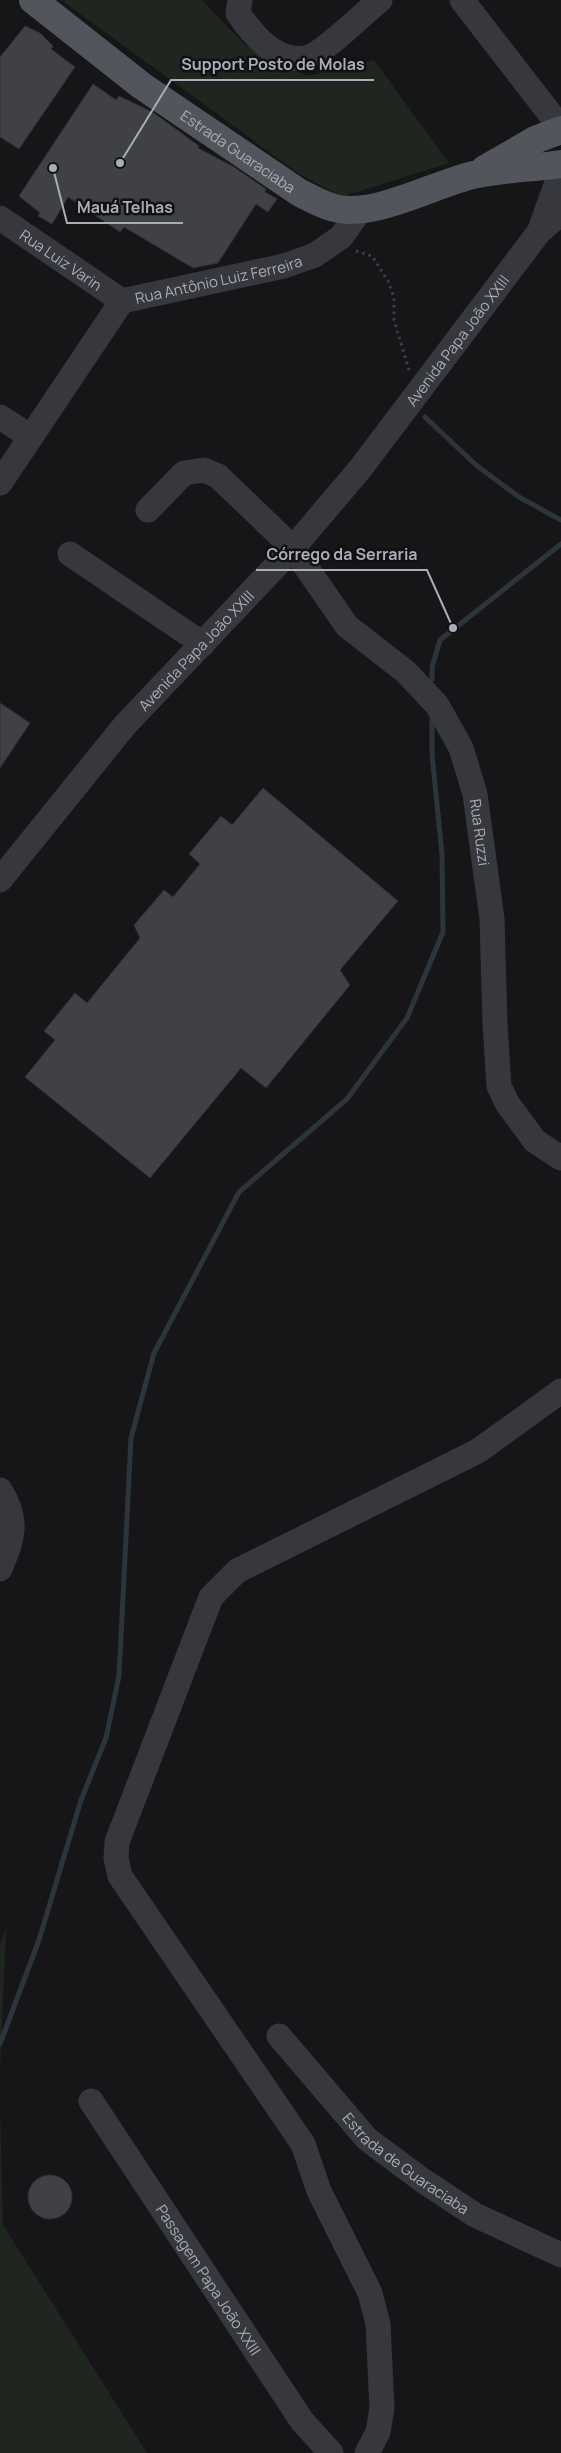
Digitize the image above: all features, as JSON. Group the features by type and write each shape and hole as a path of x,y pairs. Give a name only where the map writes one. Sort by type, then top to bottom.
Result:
{"main road":[{"name":"Estrada Guaraciaba","path":"32,0 142,86 300,193 324,205 340,210 361,209 473,176"},
{"path":"473,176 537,139 561,129"},
{"path":"473,176 561,164"}],"street":[{"path":"240,0 238,13 251,32 269,47 291,58 306,58 318,52 380,0"},
{"path":"462,0 561,129"},
{"name":"Avenida Papa João XXIII","path":"539,232 561,171"},
{"name":"Rua Antônio Luiz Ferreira","path":"0,483 122,301 284,266 315,255 334,244 361,209"},
{"name":"Avenida Papa João XXIII","path":"0,894 6,872 125,725 293,548 360,469 539,232 561,213"},
{"name":"Rua Luiz Varin","path":"0,218 122,301"},
{"path":"0,417 31,437"},
{"name":"Rua Ruzzi","path":"148,510 184,472 204,470 218,476 293,548 347,626 406,672 436,705 461,748 475,794 492,919 499,1086 507,1103 535,1140 561,1158"},
{"path":"70,554 203,644"},
{"path":"367,2453 378,2432 382,2408 378,2324 370,2293 319,2191 303,2144 120,1876 116,1858 117,1842 211,1597 237,1571 478,1451 561,1391"},
{"path":"0,1490 10,1506 13,1527 8,1549 0,1569"},
{"name":"Estrada de Guaraciaba","path":"279,2036 367,2139 422,2180 475,2215 561,2255"},
{"name":"Passagem Papa João XXIII","path":"91,2101 302,2421 331,2453"}],"path":[{"path":"334,244 372,256 388,281 394,298 394,320 407,359 414,397"}],"shaded area":[{"path":"61,0 202,0 245,45 307,76 374,60 449,163 341,197 298,173"},
{"path":"6,1930 0,2070 0,1944"},
{"path":"0,2103 3,2225 147,2453 0,2453"}],"building":[{"path":"25,26 40,33 53,46 51,49 75,67 19,149 0,137 0,57"},
{"path":"93,84 116,100 119,96 154,113 199,146 198,148 234,167 266,189 265,192 277,199 268,212 256,204 218,263 193,268 124,227 120,232 68,197 52,224 38,216 40,213 19,196"},
{"path":"0,703 30,723 0,768"},
{"path":"263,788 398,901 340,970 350,985 266,1088 241,1068 150,1178 25,1077 55,1040 44,1031 75,993 87,1003 140,938 134,925 164,890 173,897 200,864 189,854 221,816 232,825"},
{"path":"50,2175 62,2179 68,2185 72,2197 68,2209 62,2215 50,2219 38,2215 32,2209 28,2197 32,2185 38,2179"}],"waterway":[{"path":"425,417 476,465 519,497 561,520"},
{"path":"432,679 432,667 440,640 561,544"},
{"path":"0,2044 39,1940 81,1800 106,1738 119,1676 131,1438 154,1353 239,1192 347,1099 407,1018 443,932 442,854 432,754 432,720"}],"place":[{"name":"Support Posto de Molas","path":"120,163"},
{"name":"Mauá Telhas","path":"53,168"},
{"name":"Córrego da Serraria","path":"453,628"}]}
